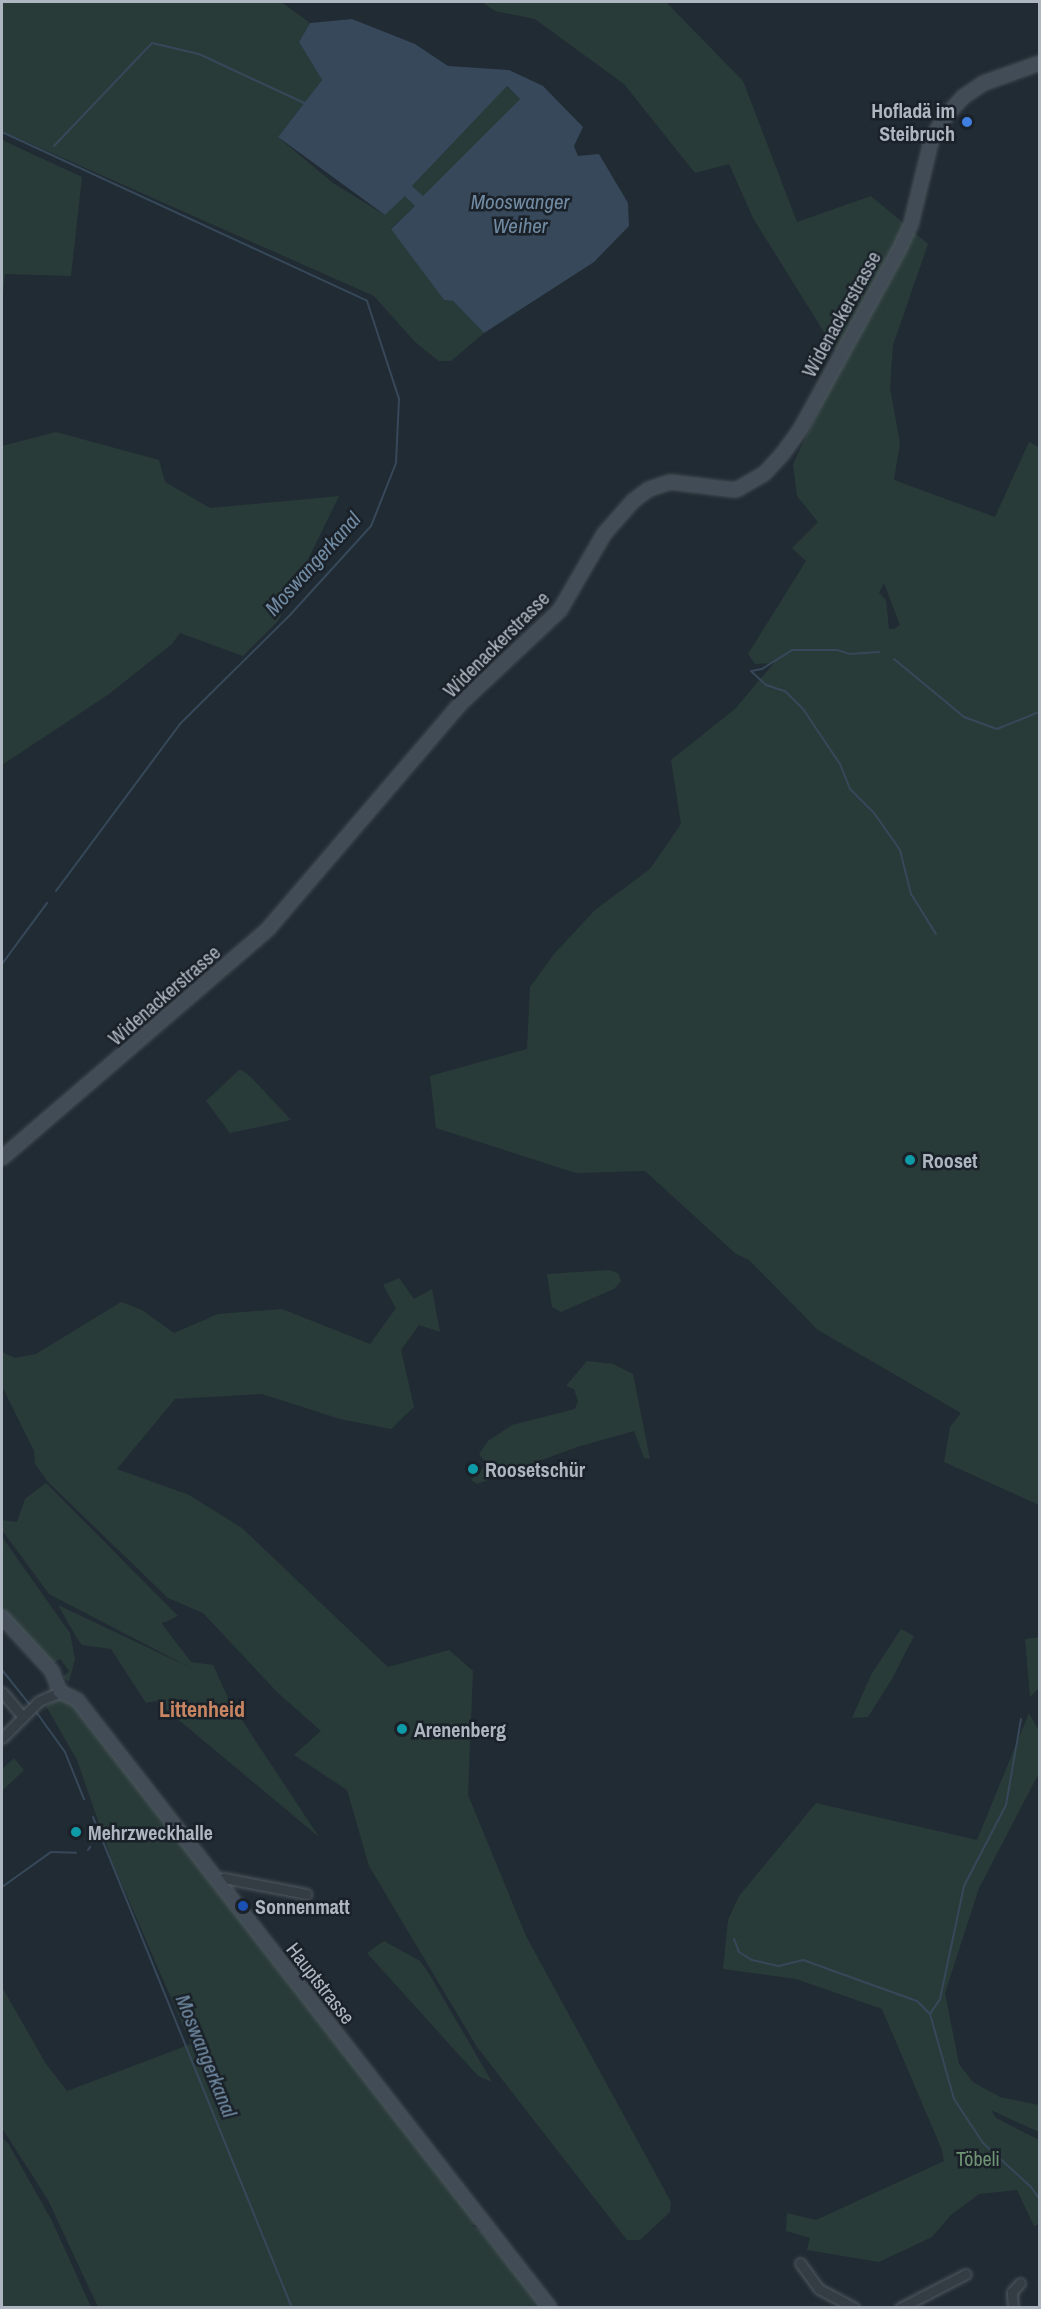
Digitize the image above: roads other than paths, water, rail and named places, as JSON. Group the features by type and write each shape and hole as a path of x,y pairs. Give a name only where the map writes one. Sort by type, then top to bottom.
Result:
{"street":[{"name":"Widenackerstrasse","path":"2,1158 268,929 461,703 560,610 604,534 633,501 650,489 670,482 736,490 748,486 781,456 800,430 899,250 911,224 932,138 945,117 963,97 984,83 1040,63"},
{"path":"2,1617 52,1671 60,1692 39,1701 2,1738"},
{"path":"2,1692 24,1714"},
{"name":"Hauptstrasse","path":"60,1692 77,1700 549,2307"},
{"path":"218,1881 224,1878 306,1894"},
{"path":"800,2263 819,2289 854,2307"},
{"path":"900,2307 966,2274"},
{"path":"1013,2307 1012,2292 1020,2283"}],"water":[{"name":"Mooswanger Weiher","path":"352,19 415,44 448,66 509,70 543,86 583,127 574,146 578,156 599,154 628,203 629,226 594,262 484,333 453,301 444,300 391,229 415,206 405,196 385,215 278,137 322,80 299,42 310,23","holes":["507,86 520,99 423,196 412,186"]}],"waterway":[{"path":"54,146 152,43 199,54 304,103"},
{"name":"Moswangerkanal","path":"2,132 367,301 399,399 396,463 371,526 291,614 180,724 56,891"},
{"path":"751,671 762,669 792,650 837,650 850,654 879,652"},
{"path":"894,659 964,717 997,729 1039,712"},
{"path":"751,671 766,685 785,691 803,709 840,764 850,789 874,813 900,850 911,894 936,934"},
{"name":"Moswangerkanal","path":"2,964 47,903"},
{"path":"2,1670 30,1705"},
{"path":"34,1709 65,1752 84,1799"},
{"path":"1021,1719 1006,1805 964,1886 940,1999 930,2014 954,2099 983,2143 1031,2187 1040,2200"},
{"name":"Moswangerkanal","path":"93,1817 292,2308"},
{"path":"2,1887 51,1852 76,1853"},
{"path":"734,1939 739,1952 752,1960 779,1966 803,1960 917,2001 930,2014"}],"place":[{"name":"Hofladä im Steibruch","path":"967,122"},
{"name":"Rooset","path":"910,1160"},
{"name":"Roosetschür","path":"473,1469"},
{"name":"Arenenberg","path":"402,1729"},
{"name":"Mehrzweckhalle","path":"76,1832"},
{"name":"Sonnenmatt","path":"243,1906"}],"district":[{"name":"Littenheid","path":"202,1710"}],"park label":[{"name":"Töbeli","path":"978,2158"}]}
